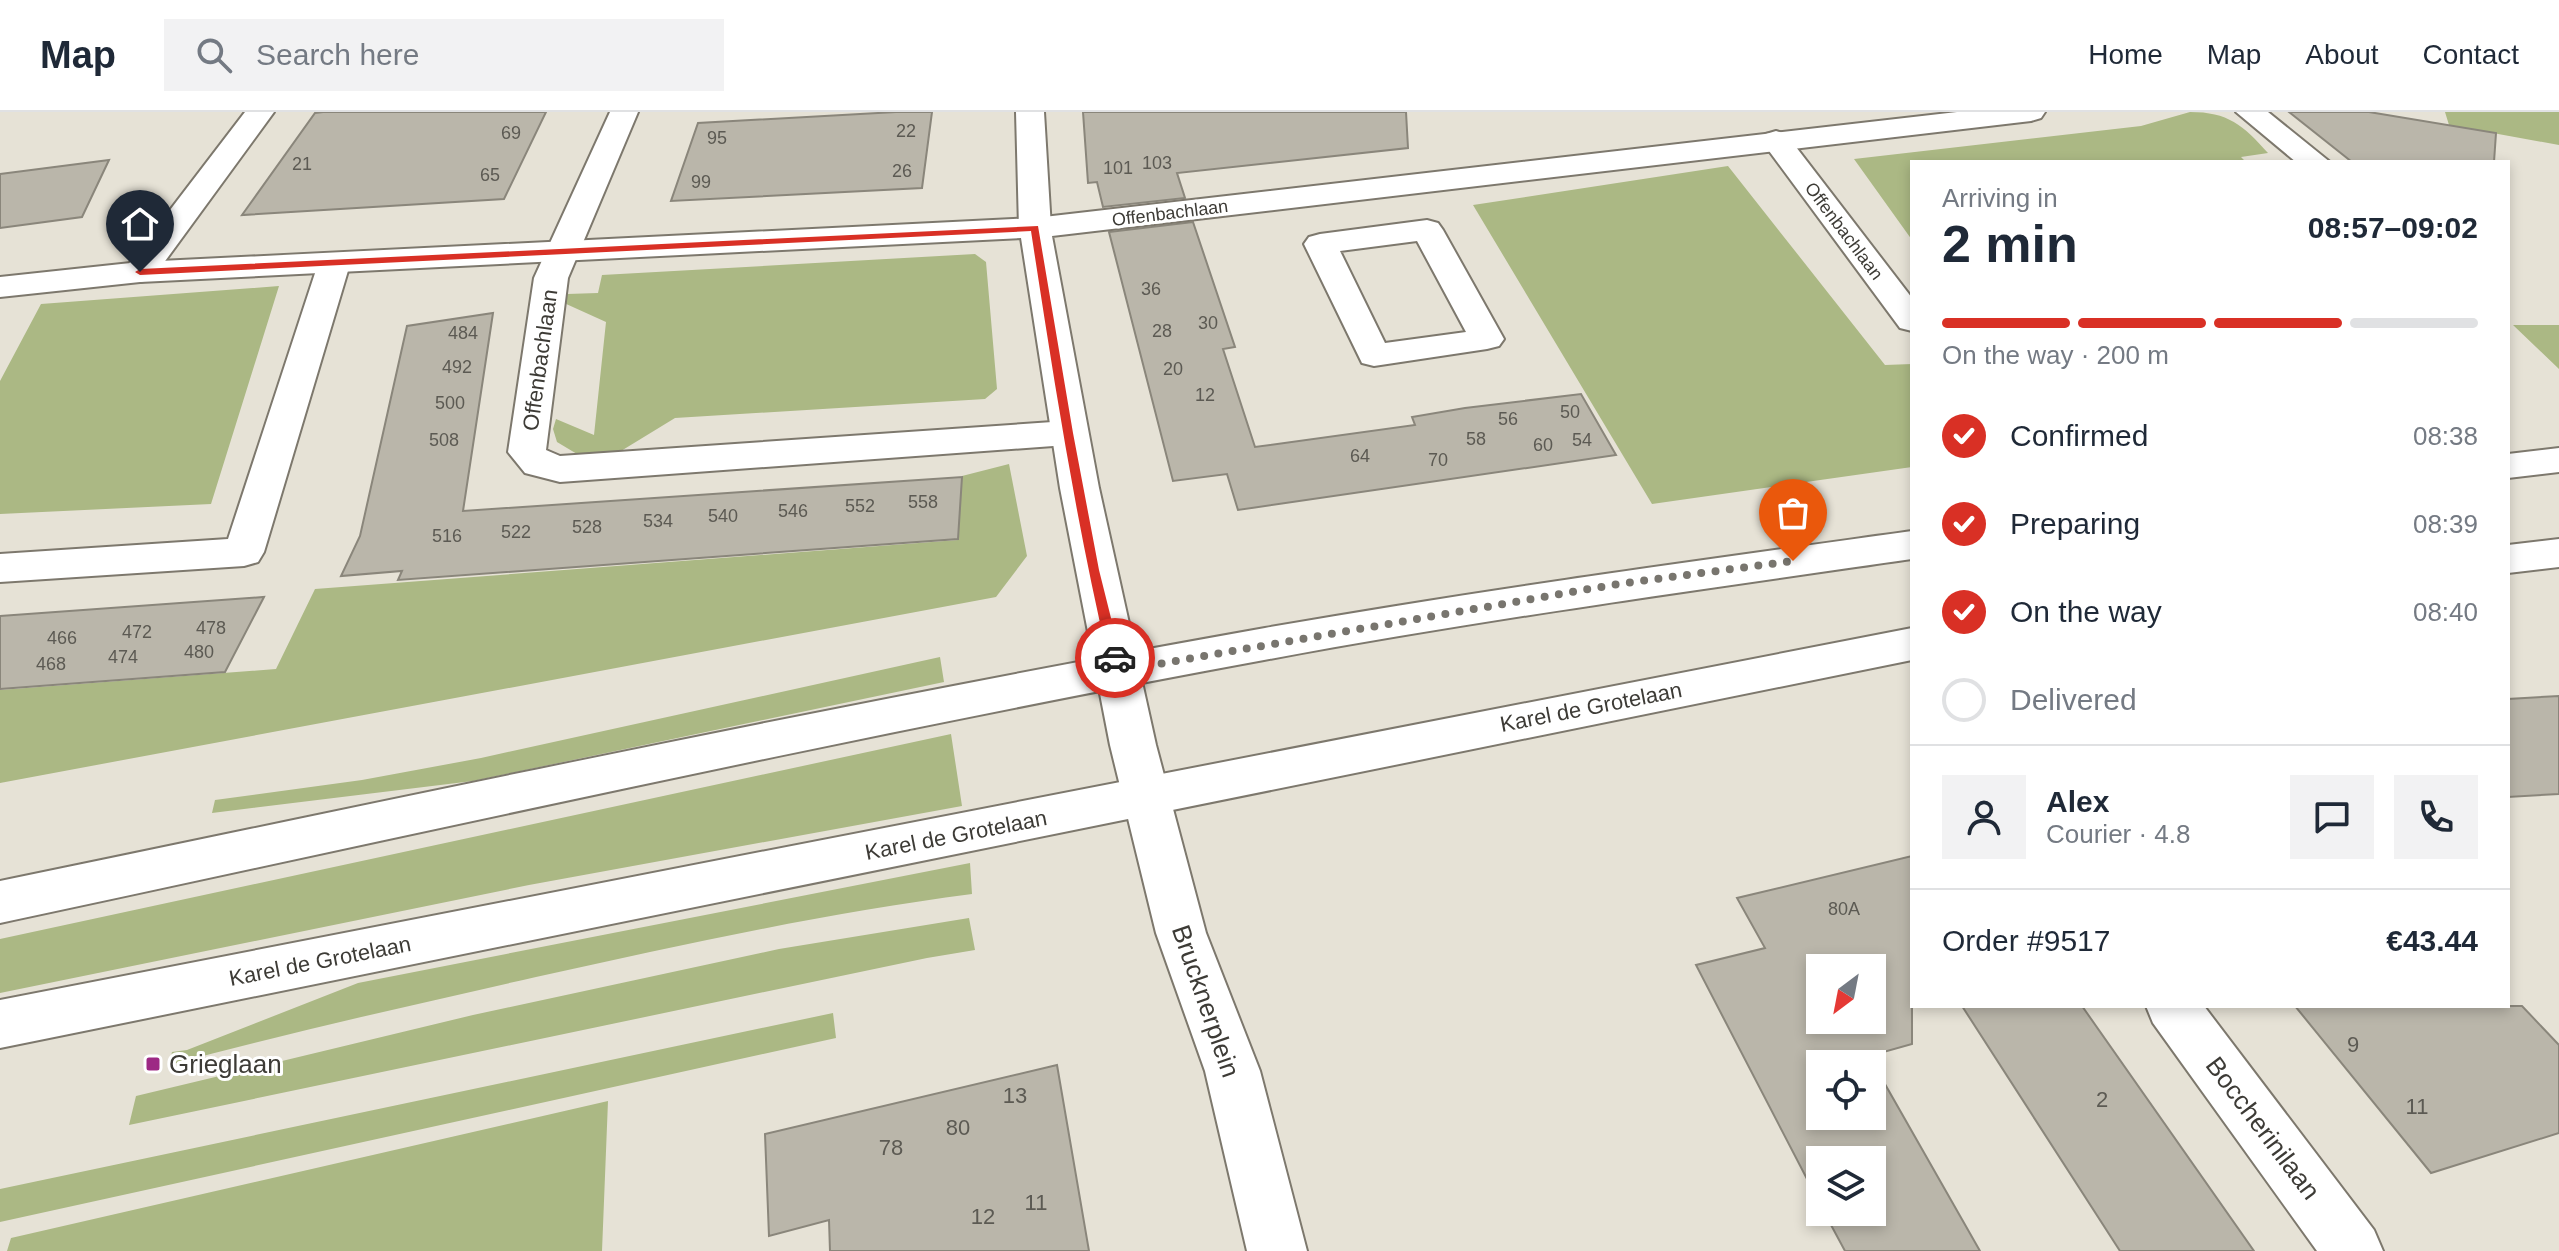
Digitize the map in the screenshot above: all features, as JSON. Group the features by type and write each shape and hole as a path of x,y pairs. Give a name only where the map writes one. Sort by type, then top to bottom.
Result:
{"street":[{"path":"140,272 260,112"},
{"name":"Offenbachlaan","path":"624,112 551,278 527,452 538,464 560,469 1067,433"},
{"path":"1030,112 1035,228 1067,433 1093,570 1146,797"},
{"name":"Offenbachlaan","path":"0,287 140,272 1035,228 1373,190 1782,130 2031,112"},
{"path":"2250,112 2312,160"},
{"name":"Offenbachlaan","path":"1782,130 1910,318"},
{"path":"1373,190 1393,234"},
{"path":"1427,230 1487,339 1374,355 1320,244 1393,234 1427,230"},
{"path":"0,568 244,552 334,264"},
{"path":"2510,466 2559,460"},
{"path":"0,902 1118,671 1618,584 1910,545"},
{"path":"2510,559 2559,553"},
{"name":"Karel de Grotelaan","path":"0,1024 1910,644"},
{"name":"Brucknerplein","path":"1146,797 1182,937 1225,1045 1277,1251"},
{"name":"Boccherinilaan","path":"2173,1008 2353,1251"}],"green space":[{"path":"2190,112 2215,114 2234,122 2268,153 2241,157 2244,160 1910,160 1910,237 1854,159 2141,126"},
{"path":"2445,112 2559,112 2559,145 2449,125"},
{"path":"1728,166 1885,365 1910,364 1910,467 1652,504 1473,205"},
{"path":"975,254 986,262 997,389 985,399 675,418 621,451 577,454 557,442 553,429 556,419 594,435 606,322 564,303 567,294 598,293 602,275"},
{"path":"279,286 211,504 0,514 0,381 41,304"},
{"path":"2513,325 2559,325 2559,369"},
{"path":"1009,464 1027,556 996,597 0,783 0,690 276,669 315,589 958,540 962,476"},
{"path":"940,657 944,682 473,781 212,813 215,800 362,780 481,758"},
{"path":"951,734 962,806 529,885 0,993 0,939"},
{"path":"970,863 972,894 808,920 645,953 352,1019 169,1065 172,1052 187,1050 358,983"},
{"path":"969,918 975,950 129,1125 136,1096 473,1015 779,949"},
{"path":"833,1013 836,1038 0,1222 0,1189"},
{"path":"608,1101 602,1251 7,1251 11,1238"}],"building":[{"path":"546,112 504,199 242,215 315,113"},
{"path":"932,112 922,188 671,201 698,123"},
{"path":"1083,112 1406,112 1408,148 1177,173 1185,198 1103,207 1097,182 1088,183"},
{"path":"2289,112 2369,112 2496,133 2494,160 2349,160"},
{"path":"109,160 82,217 0,228 0,174"},
{"path":"1193,222 1235,347 1223,349 1255,447 1415,425 1412,417 1465,408 1581,394 1616,455 1238,510 1227,474 1173,481 1109,232"},
{"path":"493,313 463,511 962,477 958,539 398,580 402,571 341,576 360,536 407,326"},
{"path":"264,597 225,672 0,689 0,616"},
{"path":"2559,696 2559,794 2510,797 2510,699"},
{"path":"1910,856 1912,1044 1886,1051 1806,1050 1806,1130 1886,1130 1886,1086 1980,1251 1845,1251 1832,1226 1886,1226 1886,1146 1806,1146 1806,1177 1696,965 1765,948 1737,898"},
{"path":"2522,1006 2559,1045 2559,1133 2431,1173 2297,1008"},
{"path":"1963,1008 2083,1008 2254,1251 2120,1251"},
{"path":"1057,1065 1089,1251 830,1251 829,1220 769,1236 765,1134"}],"way so far":[{"path":"1115,658 1118,671 1618,584 1793,561"}],"place":[{"name":"Grieglaan","path":"153,1064"}],"route":[{"path":"140,272 1035,228 1067,433 1093,570 1115,658"}]}
